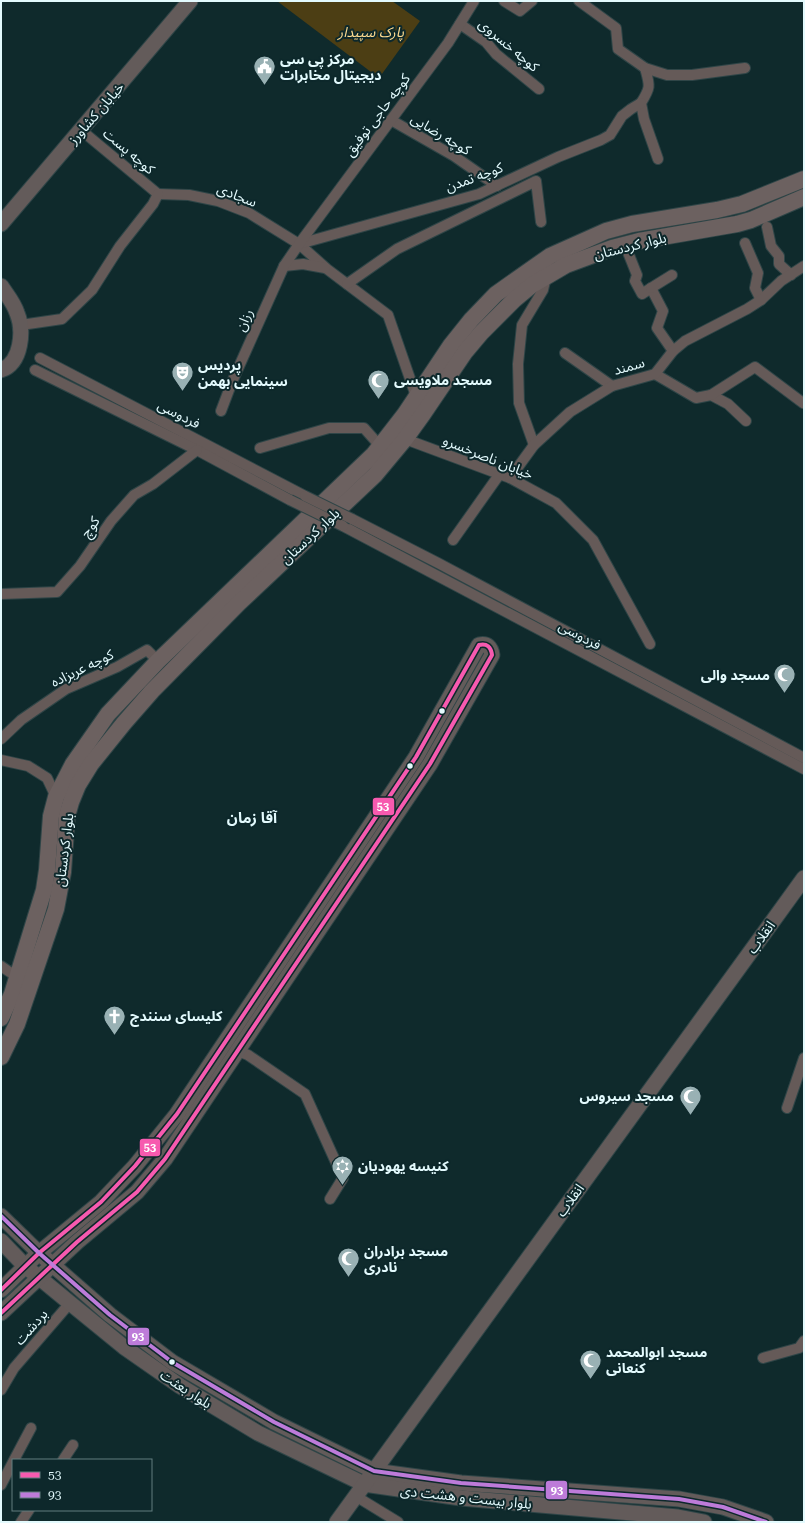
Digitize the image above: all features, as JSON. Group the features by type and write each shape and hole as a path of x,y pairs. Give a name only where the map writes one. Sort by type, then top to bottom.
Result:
{"main road":[{"name":"خیابان کشاورز","path":"1,224 190,1"},
{"name":"بلوار کردستان","path":"1,1018 12,994 44,890 51,816 56,797 73,765 108,714 158,661 374,454 471,320 496,294 550,256 606,232 632,224 717,210 742,204 804,179"},
{"name":"بلوار کردستان","path":"1,1057 17,1024 56,909 64,866 67,816 78,786 91,764 124,723 157,686 239,603 375,475 405,439 465,352 481,333 515,299 532,285 566,265 612,248 639,241 737,224 804,197"},
{"path":"1,286 17,312 21,325 19,348 14,359 1,370"},
{"path":"1,1290 39,1253 101,1202 123,1180 177,1114 416,756 479,645 487,645 492,650 492,655 430,764 165,1159 136,1192 1,1313"},
{"path":"416,756 430,764"},
{"name":"انقلاب","path":"337,1522 368,1485 804,878"},
{"name":"انقلاب","path":"378,1471 804,892"},
{"path":"223,1044 238,1051"},
{"name":"بلوار بعثت","path":"1,1216 39,1253 110,1315 172,1362 274,1422 378,1471"},
{"name":"بلوار بعثت","path":"1,1241 25,1266 124,1347 180,1386 258,1433 368,1485"},
{"name":"بلوار بیست و هشت دی","path":"378,1471 461,1483 679,1499 723,1507 766,1522"},
{"name":"انقلاب","path":"346,1522 362,1500 368,1485"},
{"name":"بلوار بیست و هشت دی","path":"368,1485 461,1498 678,1517 704,1522"},
{"path":"591,1509 593,1492"}],"street":[{"name":"کوچه حاجی توفیق","path":"299,244 448,43 474,1"},
{"path":"504,1 520,11 532,1"},
{"path":"579,1 616,28 618,49 645,68 667,75 692,75 745,68"},
{"name":"کوچه خسروی","path":"460,24 486,42 496,54 539,89"},
{"path":"645,68 650,85 648,92 641,103 644,118 654,142 658,159"},
{"name":"کوچه تمدن","path":"299,244 479,194 558,157 610,135 622,116 641,103"},
{"name":"کوچه رضایی","path":"391,120 454,156 497,186"},
{"name":"کوچه پست","path":"81,130 158,194"},
{"name":"کوچه تمدن","path":"347,284 397,249 536,181 542,222"},
{"path":"21,325 62,319 92,290 120,246 153,204 158,194"},
{"name":"سجادی","path":"158,194 189,194 218,201 249,213 299,244 327,269 388,316 416,396"},
{"path":"767,227 771,246 779,256 779,264 791,275"},
{"path":"746,243 758,273 755,288 761,300"},
{"name":"رزان","path":"221,411 232,382 284,266 299,244"},
{"path":"625,245 637,275 634,281 646,291 663,311 657,328 674,351"},
{"path":"284,266 303,264 327,269"},
{"name":"سمند","path":"510,478 534,445 570,412 612,386 655,374 684,341 747,310 761,300 781,281 804,266"},
{"path":"646,291 672,275"},
{"path":"534,445 519,403 518,364 522,325 543,290 546,277"},
{"path":"565,353 612,386"},
{"name":"فردوسی","path":"40,358 451,570 804,758"},
{"path":"655,374 696,398 711,394 755,367 803,403 804,402"},
{"name":"فردوسی","path":"35,370 197,450 804,769"},
{"path":"711,394 728,404 746,421"},
{"path":"260,448 329,428 364,428 380,446"},
{"name":"خیابان ناصرخسرو","path":"405,439 510,478 556,503 593,540 650,644"},
{"name":"کوچ","path":"1,594 57,592 80,566 111,521 134,495 153,484 197,450"},
{"path":"453,540 499,475"},
{"name":"کوچه عربزاده","path":"1,740 21,720 66,689 117,667 147,650 158,661"},
{"path":"1,760 28,766 47,778 56,797"},
{"path":"1,966 17,977"},
{"path":"238,1051 248,1055 305,1094 343,1178 330,1199"},
{"path":"787,1108 804,1058"},
{"name":"بردشت","path":"1,1390 14,1368 70,1303"},
{"path":"763,1358 799,1348 804,1342"},
{"path":"14,1459 31,1428"},
{"path":"64,1459 73,1445"},
{"path":"1,1485 12,1463"},
{"path":"362,1500 398,1522"},
{"path":"21,1522 28,1511"}],"green space":[{"name":"پارک سپیدار","path":"277,1 392,1 420,21 379,78"}],"transit line":[{"name":"53","path":"1,1290 39,1253 101,1202 135,1166 177,1114 416,757 479,645 488,646 492,655 430,764 165,1159 137,1192 77,1242 1,1313"},
{"name":"93","path":"1,1216 39,1253 110,1315 172,1362 274,1422 374,1471 461,1483 679,1499 723,1507 766,1522"}],"place":[{"name":"مرکز پی سی دیجیتال مخابرات","path":"265,86"},
{"name":"پردیس سینمایی بهمن","path":"183,392"},
{"name":"مسجد ملاویسی","path":"379,400"},
{"name":"مسجد والی","path":"785,694"},
{"name":"کلیسای سنندج","path":"115,1036"},
{"name":"مسجد سیروس","path":"690,1116"},
{"name":"کنیسه یهودیان","path":"342,1186"},
{"name":"مسجد برادران نادری","path":"348,1278"},
{"name":"مسجد ابوالمحمد کنعانی","path":"590,1380"}],"district":[{"name":"آقا زمان","path":"252,818"}]}
